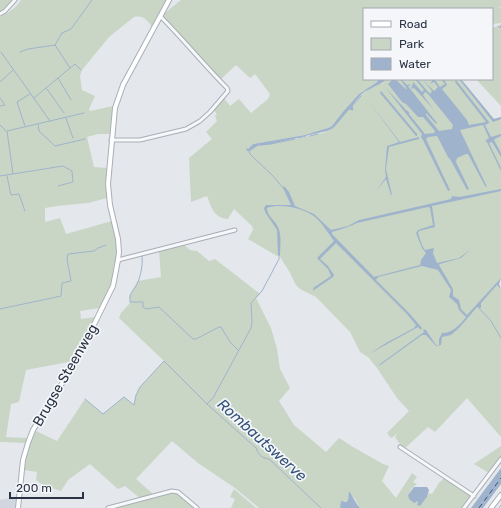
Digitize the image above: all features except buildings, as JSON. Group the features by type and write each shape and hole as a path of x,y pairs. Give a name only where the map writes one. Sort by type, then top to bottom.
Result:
{"main road":[{"name":"Brugse Steenweg","path":"18,508 22,470 28,443 41,416 84,346 113,286 118,260 118,244 108,184 115,108 123,85 169,0"},
{"path":"491,508 501,495"}],"street":[{"path":"0,14 5,11 15,0"},
{"path":"111,140 140,140 186,129 200,121 228,91 227,88 160,16"},
{"path":"118,260 235,230"},
{"path":"400,447 474,496"},
{"path":"464,508 501,459"},
{"path":"108,508 172,491 178,492 197,508"}],"shaded area":[{"path":"17,497 15,508 0,508 0,500"}],"green space":[{"path":"0,0 12,0 0,12"},
{"path":"21,0 166,0 152,27 144,19 134,17 109,37 82,70 80,76 82,90 95,96 89,109 90,111 113,106 110,134 98,134 87,137 94,167 107,168 107,198 88,203 45,208 45,222 60,218 66,234 112,221 116,245 115,266 110,286 100,308 80,311 81,319 96,317 74,361 26,370 19,402 11,404 6,437 27,438 25,443 0,442 0,17 12,10"},
{"path":"181,0 501,0 501,7 499,7 501,8 501,23 493,24 493,8 363,8 363,80 378,80 369,87 383,83 385,80 461,80 493,119 501,117 501,279 497,284 501,288 501,437 467,398 435,432 428,427 404,449 400,446 395,437 398,433 391,438 387,433 409,411 397,398 368,357 360,352 350,332 316,297 300,289 296,285 279,255 277,256 248,239 253,230 252,226 234,209 228,219 219,217 216,214 207,196 191,202 189,158 212,139 206,132 217,121 215,116 217,114 213,109 223,97 230,106 239,99 251,113 268,99 270,94 255,74 250,78 236,65 220,80 161,16","holes":["367,90 344,113 332,129 323,133 257,146 249,151 246,149 253,144 305,135 332,126 359,94"]},
{"path":"501,25 501,106 477,80 493,80 493,28"},
{"path":"183,244 190,250 197,251 209,261 215,259 260,294 256,298 271,328 277,349 280,369 290,388 279,401 294,425 326,452 339,438 389,466 382,481 396,498 412,473 417,477 413,482 417,484 412,488 408,495 416,502 418,501 417,504 419,506 429,493 432,494 445,477 471,495 464,508 360,508 355,499 349,493 348,500 344,502 340,508 259,508 235,488 198,463 172,441 136,479 153,494 140,498 125,486 118,489 90,464 68,480 61,491 43,485 36,480 37,472 24,470 25,458 34,430 57,441 85,399 103,414 124,397 134,405 136,395 140,387 164,361 119,318 121,313 130,303 129,296 138,281 161,277 159,250"},
{"path":"501,446 501,458 489,473 474,464"},
{"path":"234,489 256,508 231,508 235,499 230,497"},
{"path":"175,492 196,508 113,508"}],"water":[{"path":"378,80 385,80 362,94 352,106 353,110 349,109 332,129 257,146 247,151 246,148 248,149 253,144 305,135 332,126 359,94"},
{"path":"392,80 396,80 406,89 401,80 407,85 410,84 412,88 413,82 422,92 424,90 416,80 418,80 430,94 432,91 423,80 434,91 438,87 434,82 430,84 432,80 435,80 440,87 445,84 442,80 444,80 447,85 442,89 467,120 469,125 486,122 455,82 456,80 489,122 485,125 491,137 501,134 501,136 494,140 501,153 501,157 492,142 489,143 501,171 487,142 485,141 489,138 483,125 460,130 487,187 485,186 468,154 466,154 457,158 456,162 469,189 467,190 437,136 428,137 426,139 450,190 448,191 421,137 422,134 385,87 409,112 425,134 434,133 435,131 423,117 418,117 406,104 402,102 388,84","holes":["410,85 412,89 414,88 434,110 423,95 425,92 428,94 453,125 452,129 439,131 426,113 436,124 437,123 408,86"]},
{"path":"460,80 462,80 494,119 501,117 501,119 493,122"},
{"path":"381,91 417,134 417,136 380,93"},
{"path":"366,98 400,142 419,137 419,139 389,147 386,169 392,195 386,179 376,191 386,177 385,170 387,146 399,142"},
{"path":"284,186 289,192 295,206 314,214 331,230 348,226 359,220 451,199 452,196 459,197 501,189 501,191 432,206 435,227 419,231 418,233 425,250 434,248 433,253 437,263 459,258 471,249 461,258 439,265 453,289 453,296 459,300 461,309 467,315 501,278 499,284 501,289 497,285 481,303 481,308 477,307 451,335 442,337 441,345 436,346 426,335 422,335 379,366 424,332 423,329 426,330 436,345 439,345 439,339 442,333 449,332 456,328 466,317 459,310 457,304 449,297 451,290 438,270 422,266 378,277 376,280 422,328 421,330 418,327 369,354 414,328 416,325 406,313 336,243 320,259 328,266 334,275 314,290 314,292 313,288 331,276 328,269 317,258 334,241 315,217 305,211 285,206 267,208 268,213 277,225 280,234 280,256 278,255 277,230 264,208 266,205 291,205 283,188","holes":["428,207 430,208 433,225 418,230 416,233 422,248 426,253 421,260 420,265 374,277 332,234 332,232 357,223"]},
{"path":"501,468 501,484 483,508 471,508"},
{"path":"414,487 427,487 429,490 427,497 420,506 417,505 418,501 414,503 409,499 408,495"},
{"path":"349,491 360,508 340,508 341,501 346,502 348,500"}],"waterway":[{"path":"20,52 28,49 55,45 62,33 71,29 92,0"},
{"name":"Rombautswerve","path":"498,26 500,28 501,25"},
{"path":"55,45 70,68 75,64 81,70"},
{"path":"1,52 50,121"},
{"path":"34,98 70,68"},
{"path":"0,82 13,70"},
{"path":"58,78 71,100"},
{"name":"Rombautswerve","path":"367,90 384,81"},
{"path":"47,89 64,113"},
{"path":"25,126 17,102 30,94"},
{"name":"Rombautswerve","path":"334,127 349,109 353,110 352,106 361,96"},
{"path":"0,98 5,105 0,106"},
{"path":"13,174 7,131 84,113"},
{"path":"66,118 73,138"},
{"path":"38,124 39,131 55,146 85,139"},
{"path":"0,125 6,131"},
{"name":"Rombautswerve","path":"310,136 318,134"},
{"name":"Rombautswerve","path":"298,138 306,136"},
{"name":"Rombautswerve","path":"261,145 295,139"},
{"name":"Rombautswerve","path":"258,145 249,151 250,154 274,177 283,188"},
{"path":"0,176 63,166 72,171 73,182 58,186"},
{"path":"7,176 11,195 19,194 25,211"},
{"path":"0,309 61,296 62,283 71,281 67,259 68,254 94,251 106,245"},
{"name":"Rombautswerve","path":"207,404 213,398 251,328 251,303 262,291 279,259 279,255"},
{"path":"142,256 140,276 131,294 130,302 143,302 143,307 146,309 159,307 193,339 221,327 230,342 238,350"},
{"path":"477,306 491,321 501,338"},
{"path":"85,399 103,414 124,397 134,405 136,395 140,387 164,361 207,404 256,448 261,456 269,459 321,508"}],"ferry route":[{"path":"479,508 501,478"}]}
